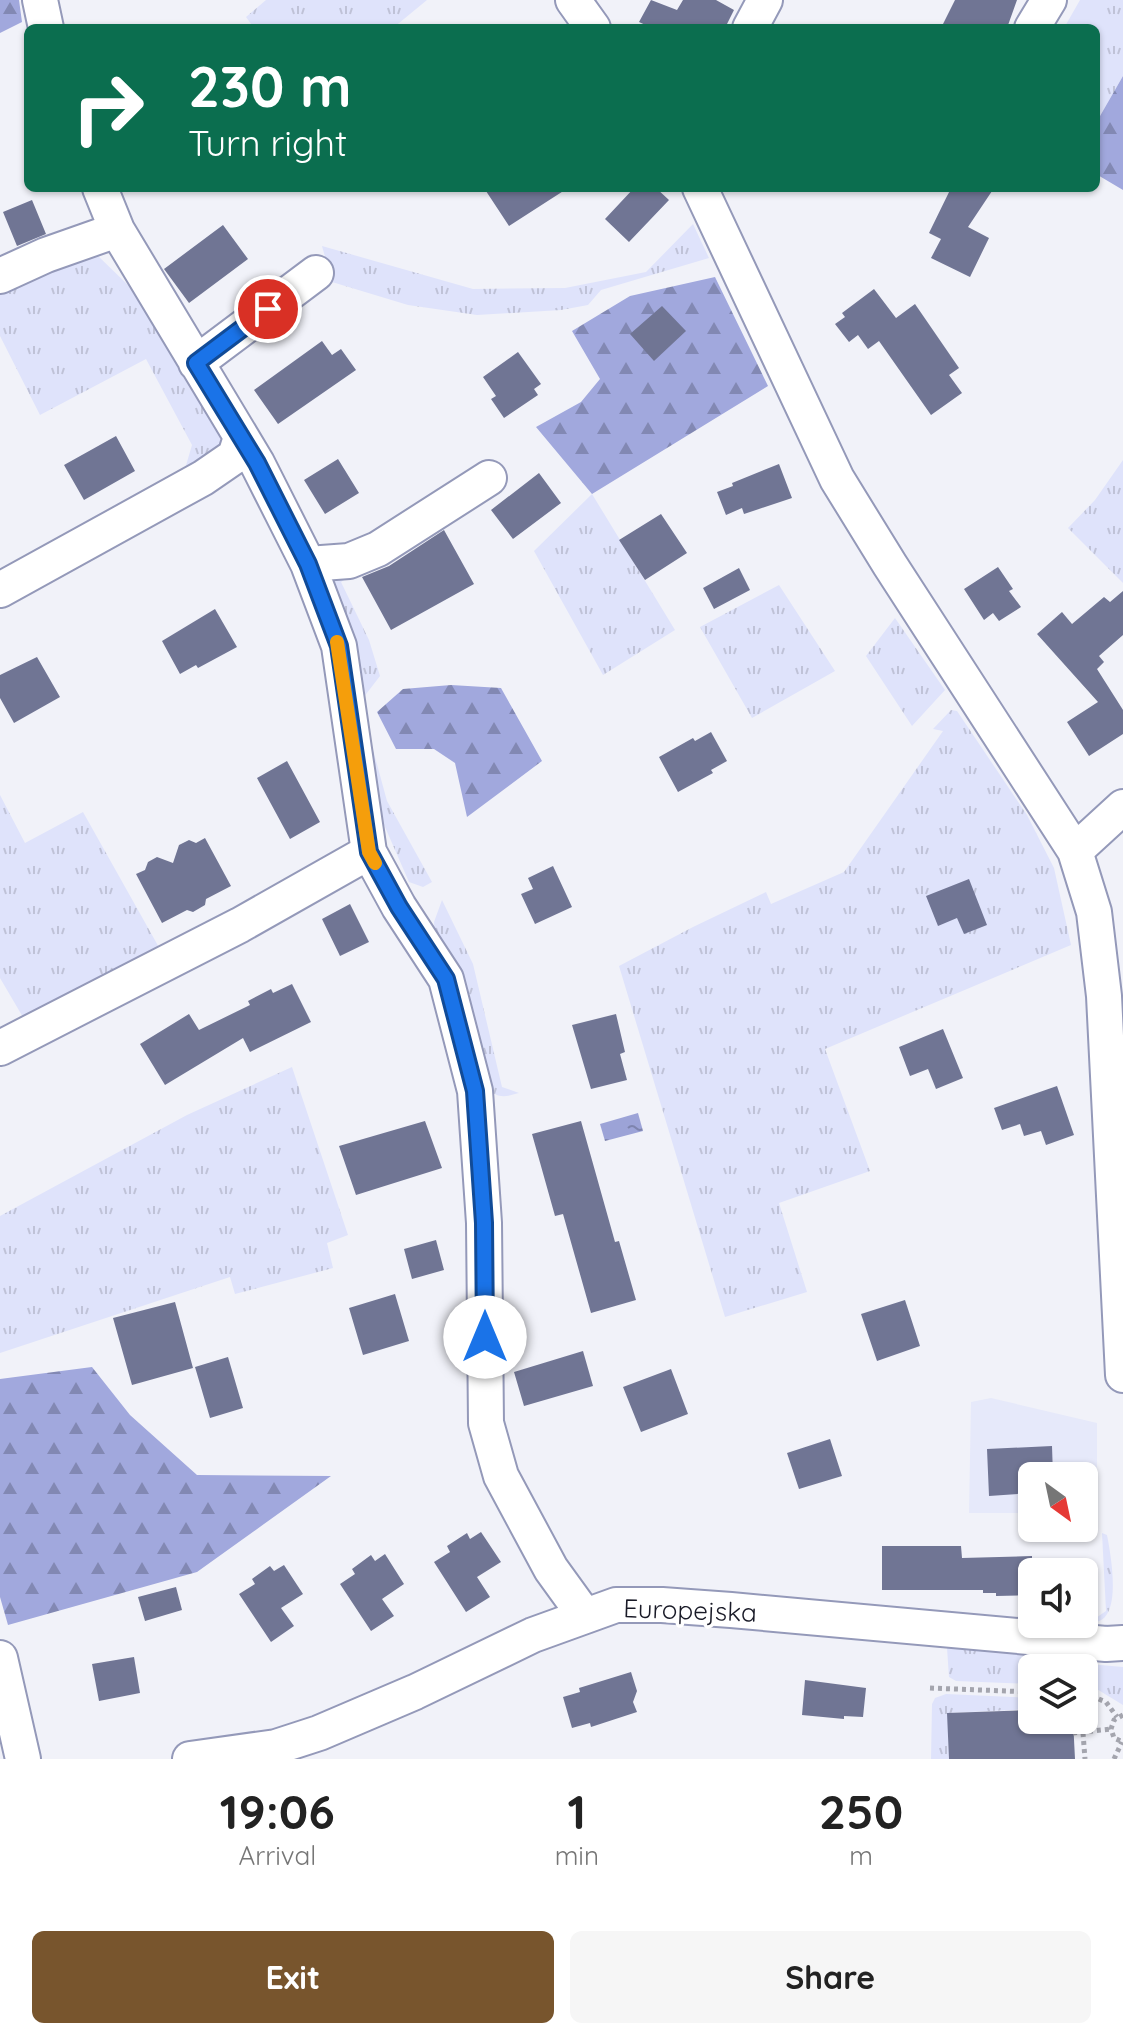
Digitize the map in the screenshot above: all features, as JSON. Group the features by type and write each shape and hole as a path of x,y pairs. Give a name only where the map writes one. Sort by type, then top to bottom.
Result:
{"street":[{"path":"40,0 45,24"},
{"path":"573,0 590,24"},
{"path":"752,24 765,0"},
{"path":"1034,24 1049,0"},
{"path":"102,192 117,230 241,437 308,564 339,646 369,852 399,907 446,979 475,1091 484,1223 486,1423 501,1476 551,1569 585,1616"},
{"path":"702,192 837,479 1075,851 1094,912 1104,996 1123,1375"},
{"path":"0,276 46,255 117,230"},
{"path":"196,363 316,273"},
{"path":"0,590 203,478 235,456 241,437"},
{"path":"308,564 349,561 378,549 489,478"},
{"path":"1075,851 1123,807"},
{"path":"0,1048 240,925 369,852"},
{"name":"Europejska","path":"190,1759 276,1747 319,1733 415,1692 533,1635 616,1605 662,1605 1123,1643"},
{"path":"0,1658 23,1759"}],"path":[{"path":"930,1688 1018,1691"},
{"path":"1098,1699 1120,1716 1111,1729 1098,1731"},
{"path":"1111,1729 1114,1738 1122,1742 1114,1759"},
{"path":"1083,1734 1085,1759"}],"shaded area":[{"path":"991,1398 1097,1423 1097,1462 1018,1462 1018,1513 969,1513 971,1402"}],"green space":[{"path":"0,0 19,0 22,22 0,33"},
{"path":"266,0 427,0 398,24 251,24 246,17"},
{"path":"1080,0 1123,0 1123,76 1100,116 1100,24 1066,24"},
{"path":"1123,76 1123,190 1100,176 1100,116"},
{"path":"693,224 709,258 601,290 588,305 561,310 477,315 408,305 332,282 322,246 473,289 565,288 646,272"},
{"path":"95,253 129,286 220,437 222,447 182,479 192,445 146,359 40,415 0,336 0,290"},
{"path":"715,277 768,386 592,494 536,427 581,402 600,379 572,331 630,296"},
{"path":"1123,460 1123,583 1068,528 1095,500"},
{"path":"592,494 675,630 603,675 534,551"},
{"path":"364,567 341,582 369,640 380,676 360,702 387,801 432,882 423,887 409,882 378,811 330,585 334,576"},
{"path":"779,585 835,671 752,718 700,627"},
{"path":"895,618 945,690 912,726 866,656"},
{"path":"451,685 501,688 542,761 467,817 455,763 434,749 396,749 377,712 403,689"},
{"path":"951,710 957,711 1027,815 1054,868 1071,945 825,1049 870,1171 779,1203 807,1292 725,1317 619,966 766,892 771,904 844,872 943,731 933,729"},
{"path":"0,795 25,843 83,812 161,951 27,1024 0,978"},
{"path":"442,900 473,964 502,1087 519,1093 502,1096 487,1088 435,936 434,922"},
{"path":"292,1067 348,1235 327,1243 333,1268 235,1294 230,1277 0,1353 0,1216 187,1115"},
{"path":"92,1367 130,1415 197,1475 331,1476 197,1572 8,1625 0,1597 0,1379"},
{"path":"1102,1533 1107,1535 1113,1590 1107,1614 1098,1620 1098,1616 1106,1611"},
{"path":"982,1647 1065,1654 1018,1654 1018,1683 956,1681 949,1677 947,1648"},
{"path":"1098,1665 1123,1667 1123,1705 1098,1690"},
{"path":"946,1694 1018,1697 1018,1710 948,1713 949,1759 931,1759 932,1704 935,1698"}],"water":[{"path":"638,1113 643,1131 605,1141 600,1124"}],"building":[{"path":"651,0 677,10 683,0 716,0 734,10 727,24 639,22"},
{"path":"955,0 1017,0 1008,24 943,24"},
{"path":"487,192 562,192 509,226"},
{"path":"630,192 660,192 669,200 629,242 605,219"},
{"path":"949,192 991,192 968,227 989,238 970,277 931,258 941,239 929,233"},
{"path":"32,200 46,234 17,246 3,212"},
{"path":"223,225 248,259 189,303 164,269"},
{"path":"874,289 896,318 915,304 959,368 949,375 962,393 931,415 879,341 868,349 858,335 849,342 835,324 845,317 842,313"},
{"path":"662,306 686,331 654,361 630,334"},
{"path":"322,341 332,355 341,349 356,370 278,424 254,390"},
{"path":"518,352 541,384 534,389 538,395 504,418 491,399 496,396 483,377"},
{"path":"116,436 135,471 84,500 64,465"},
{"path":"338,459 359,493 325,514 304,480"},
{"path":"779,464 792,498 744,514 742,508 726,515 717,492"},
{"path":"539,473 561,503 513,539 491,510"},
{"path":"661,514 687,553 645,580 619,540"},
{"path":"444,530 474,584 391,630 362,577 389,566"},
{"path":"998,567 1013,589 1009,591 1021,607 999,621 993,613 984,620 964,589"},
{"path":"739,568 750,590 714,609 703,588"},
{"path":"1123,591 1123,635 1099,656 1104,662 1097,669 1123,710 1123,734 1089,756 1067,722 1098,702 1037,634 1062,612 1072,624 1104,597 1110,602"},
{"path":"215,609 237,647 180,674 162,641"},
{"path":"37,657 60,697 14,723 0,698 0,675"},
{"path":"711,732 727,761 711,770 713,773 678,792 659,757"},
{"path":"287,761 320,822 290,839 257,778"},
{"path":"205,838 231,886 206,899 205,905 193,912 187,910 162,923 136,874 145,870 148,862 157,857 173,863 179,845 189,840 196,843"},
{"path":"553,866 572,907 535,924 521,894 533,889 528,878"},
{"path":"969,879 987,925 964,934 957,918 938,926 926,896"},
{"path":"350,904 369,942 340,956 322,919"},
{"path":"292,984 311,1022 250,1052 243,1038 165,1085 140,1044 189,1014 199,1030 250,1005 248,1001 271,989 273,993"},
{"path":"616,1014 625,1052 620,1054 627,1080 591,1089 572,1025"},
{"path":"943,1029 963,1078 936,1089 928,1069 910,1076 899,1047"},
{"path":"1057,1086 1074,1135 1046,1145 1041,1131 1024,1136 1020,1124 1002,1130 994,1108"},
{"path":"425,1121 442,1168 356,1195 339,1146"},
{"path":"581,1121 615,1242 619,1241 636,1300 591,1313 563,1214 555,1216 532,1134"},
{"path":"436,1240 444,1270 412,1279 404,1249"},
{"path":"395,1294 409,1341 363,1355 349,1308"},
{"path":"905,1300 920,1346 877,1361 861,1314"},
{"path":"175,1302 193,1368 132,1385 113,1318"},
{"path":"583,1351 593,1386 524,1406 514,1372"},
{"path":"228,1357 243,1408 210,1418 195,1367"},
{"path":"671,1369 688,1414 641,1432 623,1387"},
{"path":"830,1439 842,1476 799,1489 787,1453"},
{"path":"1052,1446 1053,1462 1018,1462 1018,1494 989,1496 987,1449"},
{"path":"481,1532 501,1562 477,1577 490,1597 466,1612 434,1562 450,1552 447,1546 467,1533 470,1539"},
{"path":"882,1546 961,1546 962,1558 1032,1556 1018,1558 1018,1595 996,1596 996,1593 983,1593 983,1590 882,1590"},
{"path":"385,1554 404,1584 382,1599 394,1616 371,1631 340,1584 355,1574 352,1569 371,1555 375,1561"},
{"path":"284,1565 303,1594 281,1608 294,1626 271,1642 239,1594 255,1584 252,1579 270,1566 274,1571"},
{"path":"176,1587 182,1610 145,1621 138,1597"},
{"path":"134,1657 140,1693 99,1701 92,1664"},
{"path":"631,1672 637,1691 633,1702 637,1712 591,1727 590,1723 572,1728 563,1697 580,1692 579,1688"},
{"path":"805,1680 866,1688 863,1717 844,1716 844,1719 802,1715"},
{"path":"1018,1710 1018,1734 1074,1734 1075,1759 949,1759 947,1713"}],"slow traffic":[{"path":"337,642 369,852 375,863"}],"route":[{"path":"268,309 196,363 257,463 308,564 339,646 369,852 399,907 446,979 475,1091 484,1223 485,1337"}]}
